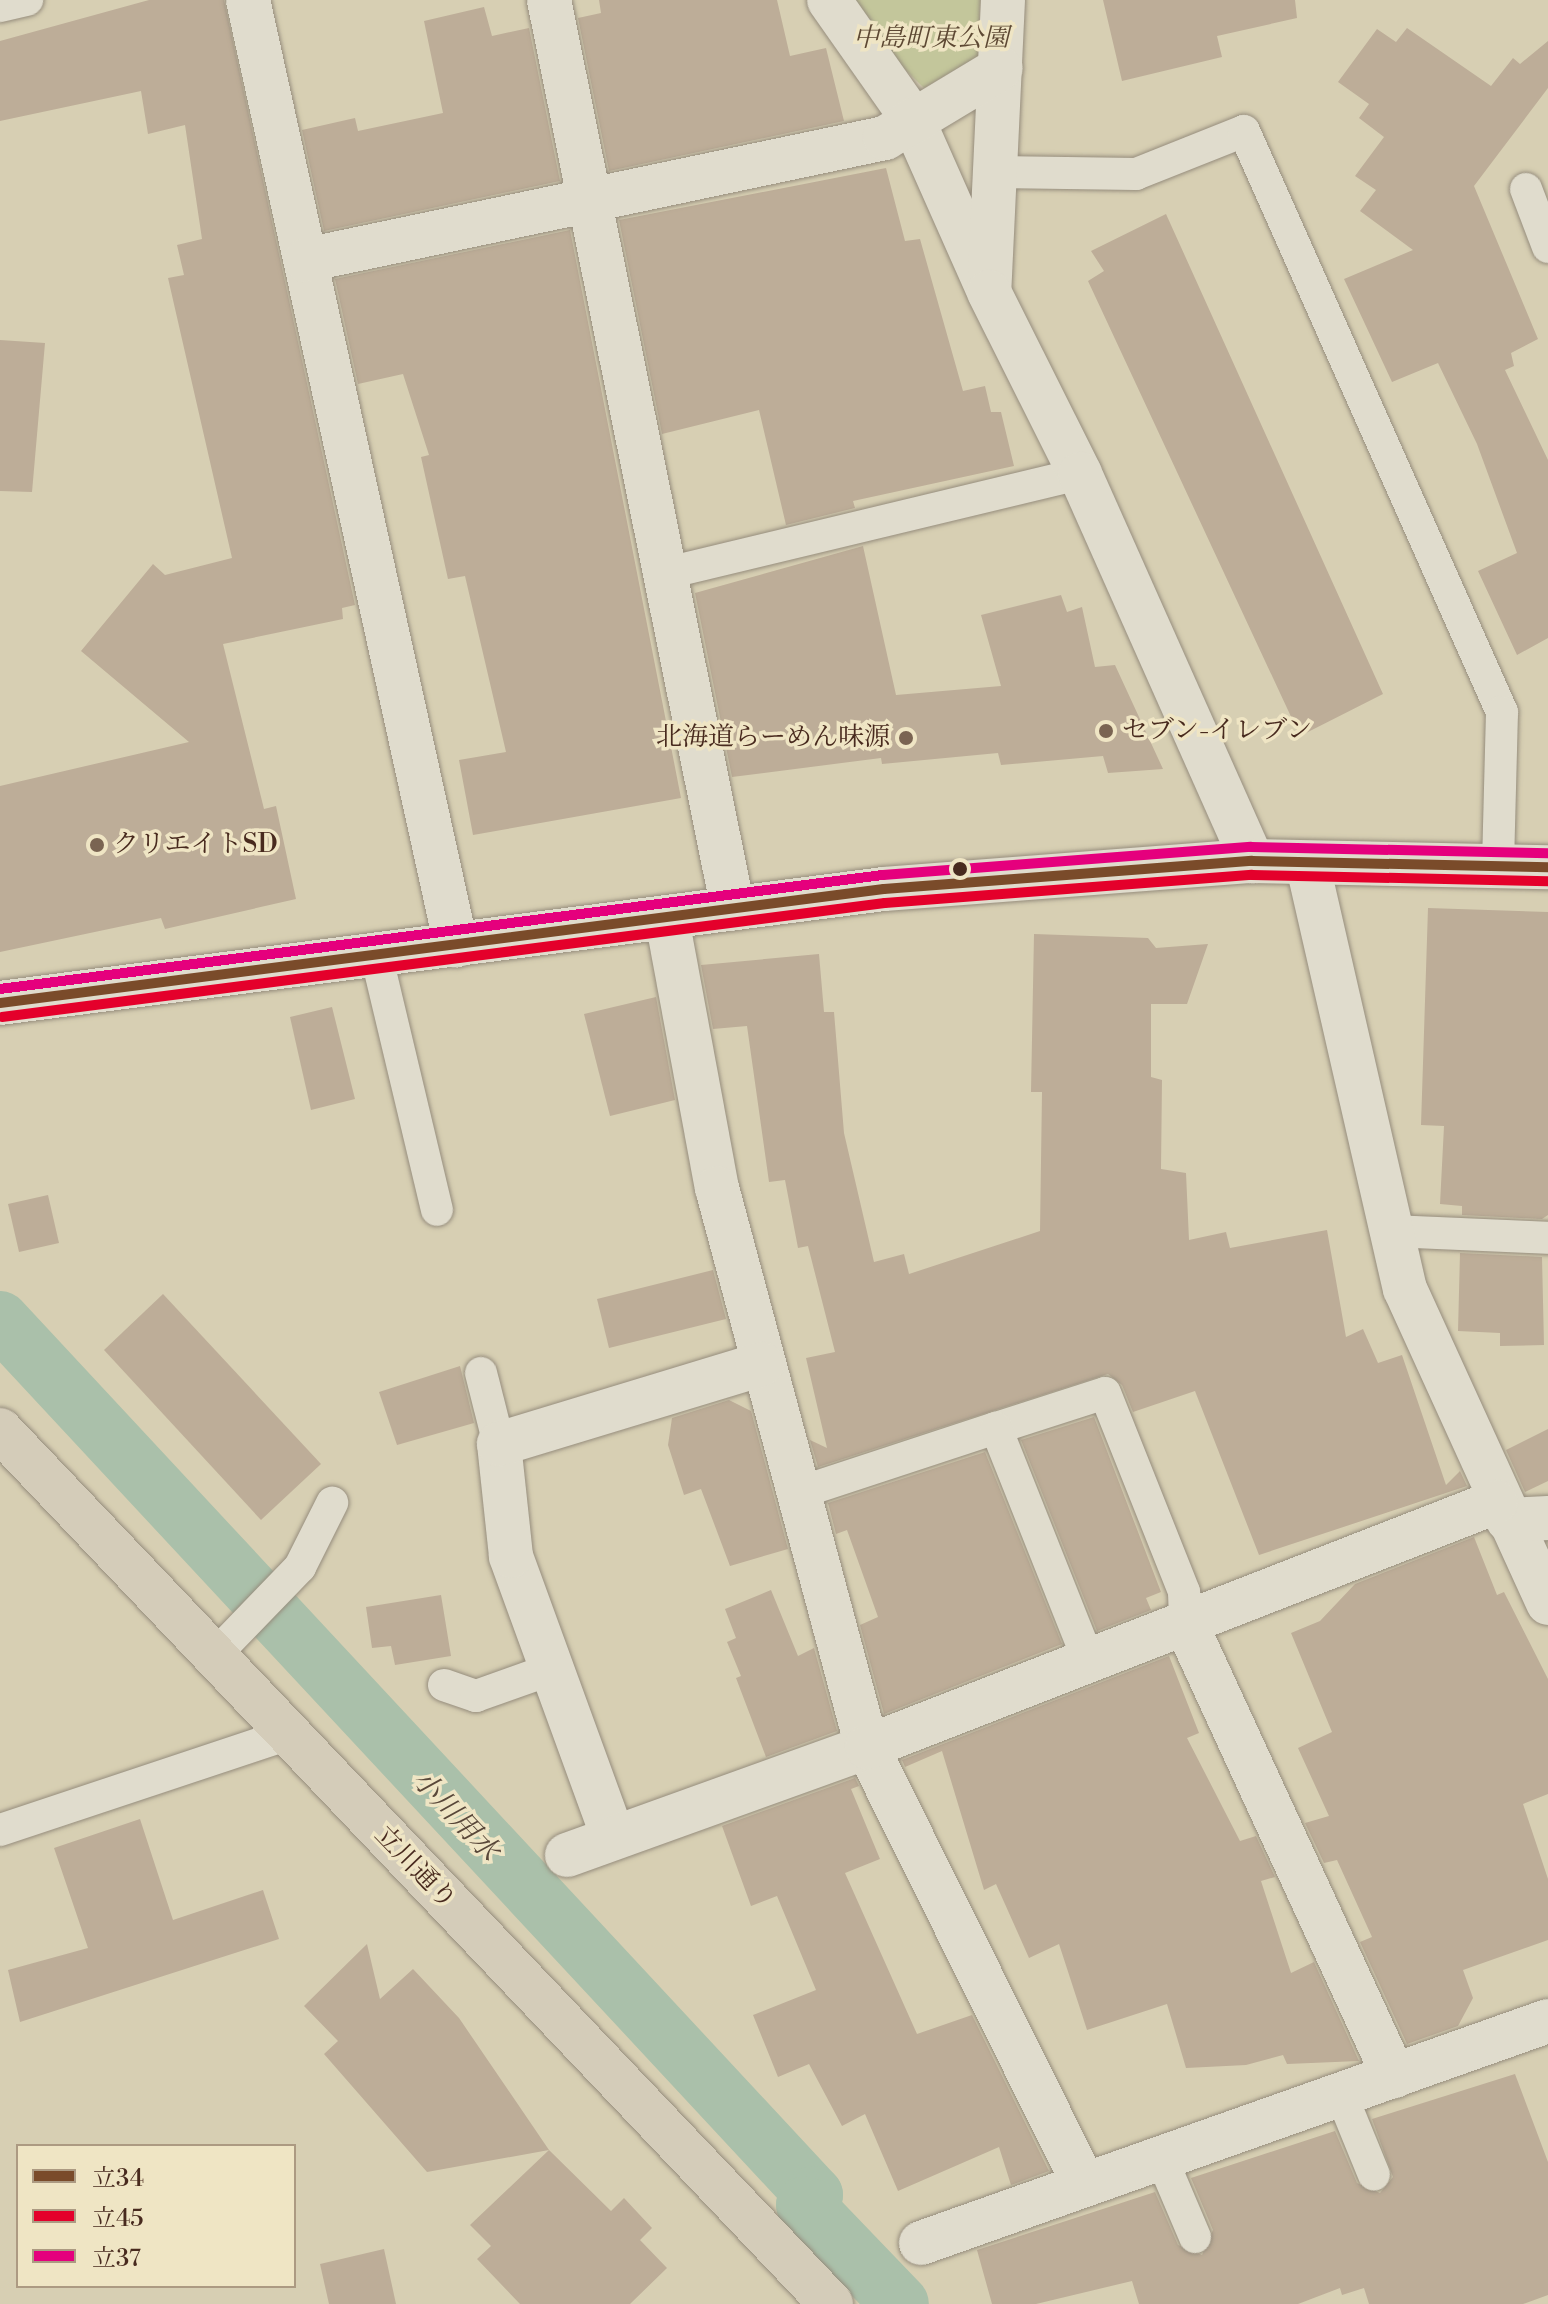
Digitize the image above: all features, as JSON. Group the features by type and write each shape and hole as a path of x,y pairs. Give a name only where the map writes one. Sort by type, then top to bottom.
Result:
{"main road":[{"name":"立川通り","path":"0,1430 831,2304"}],"street":[{"path":"248,0 456,945"},
{"path":"549,0 733,909"},
{"path":"829,0 912,118 989,292 1080,474 1252,861"},
{"path":"989,292 1003,0"},
{"path":"306,260 591,203 885,138 912,118 1001,68"},
{"path":"0,1003 733,909 1252,861 1308,866 1548,867"},
{"path":"1308,866 1405,1289 1517,1513 1548,1603"},
{"path":"667,919 717,1188 867,1747 1084,2184"},
{"path":"612,1834 511,1556 499,1444 762,1364"},
{"path":"567,1855 612,1834 867,1747 1185,1622 1517,1513"},
{"path":"1185,1622 1394,2076"},
{"path":"921,2243 1548,2021"}],"lane":[{"path":"0,6 27,0"},
{"path":"996,172 1136,174 1244,131 1502,712 1498,867"},
{"path":"1526,189 1548,247"},
{"path":"667,573 1080,474"},
{"path":"376,954 437,1210"},
{"path":"1390,1231 1548,1238"},
{"path":"481,1373 499,1444"},
{"path":"798,1493 1105,1393 1184,1592 1185,1622"},
{"path":"996,1428 1088,1659"},
{"path":"214,1656 300,1567 332,1503"},
{"path":"444,1685 476,1696 552,1669"},
{"path":"0,1830 288,1734"},
{"path":"1341,2094 1374,2175"},
{"path":"1161,2157 1195,2237"}],"green space":[{"name":"中島町東公園","path":"846,0 980,0 978,56 924,88 857,22"}],"building":[{"path":"149,0 224,0 355,605 342,608 343,619 223,644 264,809 276,806 296,899 165,929 161,918 0,952 0,786 189,742 81,651 153,564 165,575 232,558 168,278 184,275 177,245 202,239 185,125 148,134 141,91 0,121 0,41"},
{"path":"599,0 777,0 790,56 826,48 844,121 609,171 578,18 601,13"},
{"path":"1103,0 1295,0 1297,18 1217,36 1222,57 1122,81"},
{"path":"484,7 492,36 529,28 560,181 324,231 302,130 355,118 358,131 443,113 424,21"},
{"path":"1407,28 1491,86 1513,58 1520,64 1548,41 1548,88 1474,186 1538,339 1511,353 1514,366 1505,370 1548,460 1548,638 1517,655 1478,571 1517,553 1477,444 1438,363 1392,382 1344,279 1413,250 1360,211 1376,190 1355,176 1384,137 1359,118 1369,104 1338,82 1377,29 1396,42"},
{"path":"886,168 905,241 920,239 963,391 985,386 991,412 1001,412 1014,466 853,501 855,508 786,525 759,410 662,434 619,220"},
{"path":"1166,214 1383,694 1300,736 1088,281 1104,271 1091,251"},
{"path":"570,230 681,798 473,835 459,760 506,752 465,576 448,579 421,457 429,455 403,374 358,384 335,279"},
{"path":"0,340 45,343 32,492 0,491"},
{"path":"863,546 896,695 1001,686 981,615 1061,595 1067,612 1082,607 1095,667 1115,665 1163,769 1108,773 1103,756 1001,765 998,753 882,764 881,758 732,777 695,593"},
{"path":"1428,908 1548,912 1548,1215 1542,1219 1462,1215 1462,1206 1440,1204 1444,1126 1421,1125"},
{"path":"1034,934 1148,938 1156,948 1208,944 1187,1004 1151,1004 1151,1077 1162,1080 1161,1169 1186,1173 1189,1240 1226,1232 1230,1248 1327,1230 1346,1337 1363,1329 1378,1363 1402,1355 1446,1485 1460,1471 1467,1486 1259,1555 1195,1391 1133,1412 1122,1385 1108,1374 818,1467 810,1440 827,1448 806,1358 835,1352 808,1246 798,1248 785,1180 769,1182 747,1026 713,1029 701,965 819,954 824,1012 834,1012 844,1133 874,1262 904,1254 909,1274 1040,1231 1042,1092 1031,1092"},
{"path":"656,997 675,1100 610,1116 584,1014"},
{"path":"332,1007 355,1099 311,1110 290,1017"},
{"path":"48,1195 59,1243 19,1252 8,1204"},
{"path":"1460,1253 1542,1257 1544,1345 1500,1346 1500,1333 1458,1331"},
{"path":"713,1270 726,1319 609,1348 597,1299"},
{"path":"163,1294 321,1464 261,1520 104,1350"},
{"path":"460,1366 474,1423 397,1445 379,1392"},
{"path":"729,1400 751,1411 788,1549 730,1566 701,1489 684,1495 668,1445 672,1418"},
{"path":"1094,1417 1161,1592 1146,1598 1151,1610 1097,1631 1021,1440"},
{"path":"1548,1429 1548,1481 1525,1492 1506,1450"},
{"path":"985,1452 1062,1644 884,1714 860,1625 878,1617 847,1530 836,1534 828,1503"},
{"path":"1474,1537 1497,1595 1504,1592 1548,1679 1548,1794 1523,1804 1548,1879 1548,1940 1463,1970 1473,1998 1458,2026 1407,2044 1360,1942 1372,1937 1337,1860 1324,1863 1305,1823 1329,1816 1298,1748 1332,1732 1291,1633 1320,1621 1355,1584"},
{"path":"771,1590 798,1656 814,1648 837,1731 766,1757 736,1678 741,1676 727,1642 736,1638 725,1609"},
{"path":"441,1595 451,1656 395,1665 391,1646 372,1648 366,1607"},
{"path":"1169,1656 1199,1733 1187,1738 1240,1841 1256,1836 1275,1877 1261,1881 1291,1973 1314,1962 1359,2061 1287,2064 1283,2055 1246,2065 1186,2068 1167,2004 1087,2030 1059,1944 1029,1958 996,1884 984,1890 942,1751 905,1767 902,1760"},
{"path":"855,1778 859,1786 851,1789 880,1859 845,1873 917,2034 972,2015 1049,2171 1011,2185 999,2147 898,2191 865,2114 842,2126 809,2064 778,2077 753,2015 816,1990 777,1896 751,1906 722,1826"},
{"path":"140,1819 173,1920 263,1890 279,1939 20,2022 8,1970 88,1948 54,1848"},
{"path":"367,1944 380,1999 413,1969 459,2018 549,2150 427,2172 324,2054 338,2041 304,2006"},
{"path":"1515,2074 1548,2162 1548,2295 1523,2304 1369,2304 1364,2288 1342,2295 1340,2288 1298,2304 1139,2304 1132,2281 1036,2304 992,2304 977,2250 1155,2192 1178,2245 1202,2255 1213,2230 1191,2178 1335,2131 1357,2183 1380,2193 1393,2177 1372,2119"},
{"path":"549,2150 611,2211 624,2198 652,2228 640,2240 667,2268 630,2304 520,2304 477,2259 491,2246 470,2225"},
{"path":"384,2249 396,2304 329,2304 320,2264"}],"waterway":[{"name":"小川用水","path":"0,1320 814,2195 805,2205 900,2304"}],"transit line":[{"name":"立37","path":"0,989 883,875 1251,847 1548,853"},
{"name":"立34","path":"0,1003 884,889 1252,861 1548,867"},
{"name":"立45","path":"2,1017 885,903 1252,875 1548,881"}],"place":[{"name":"セブン-イレブン","path":"1106,731"},
{"name":"北海道らーめん味源","path":"906,738"},
{"name":"クリエイトSD","path":"97,845"}]}
